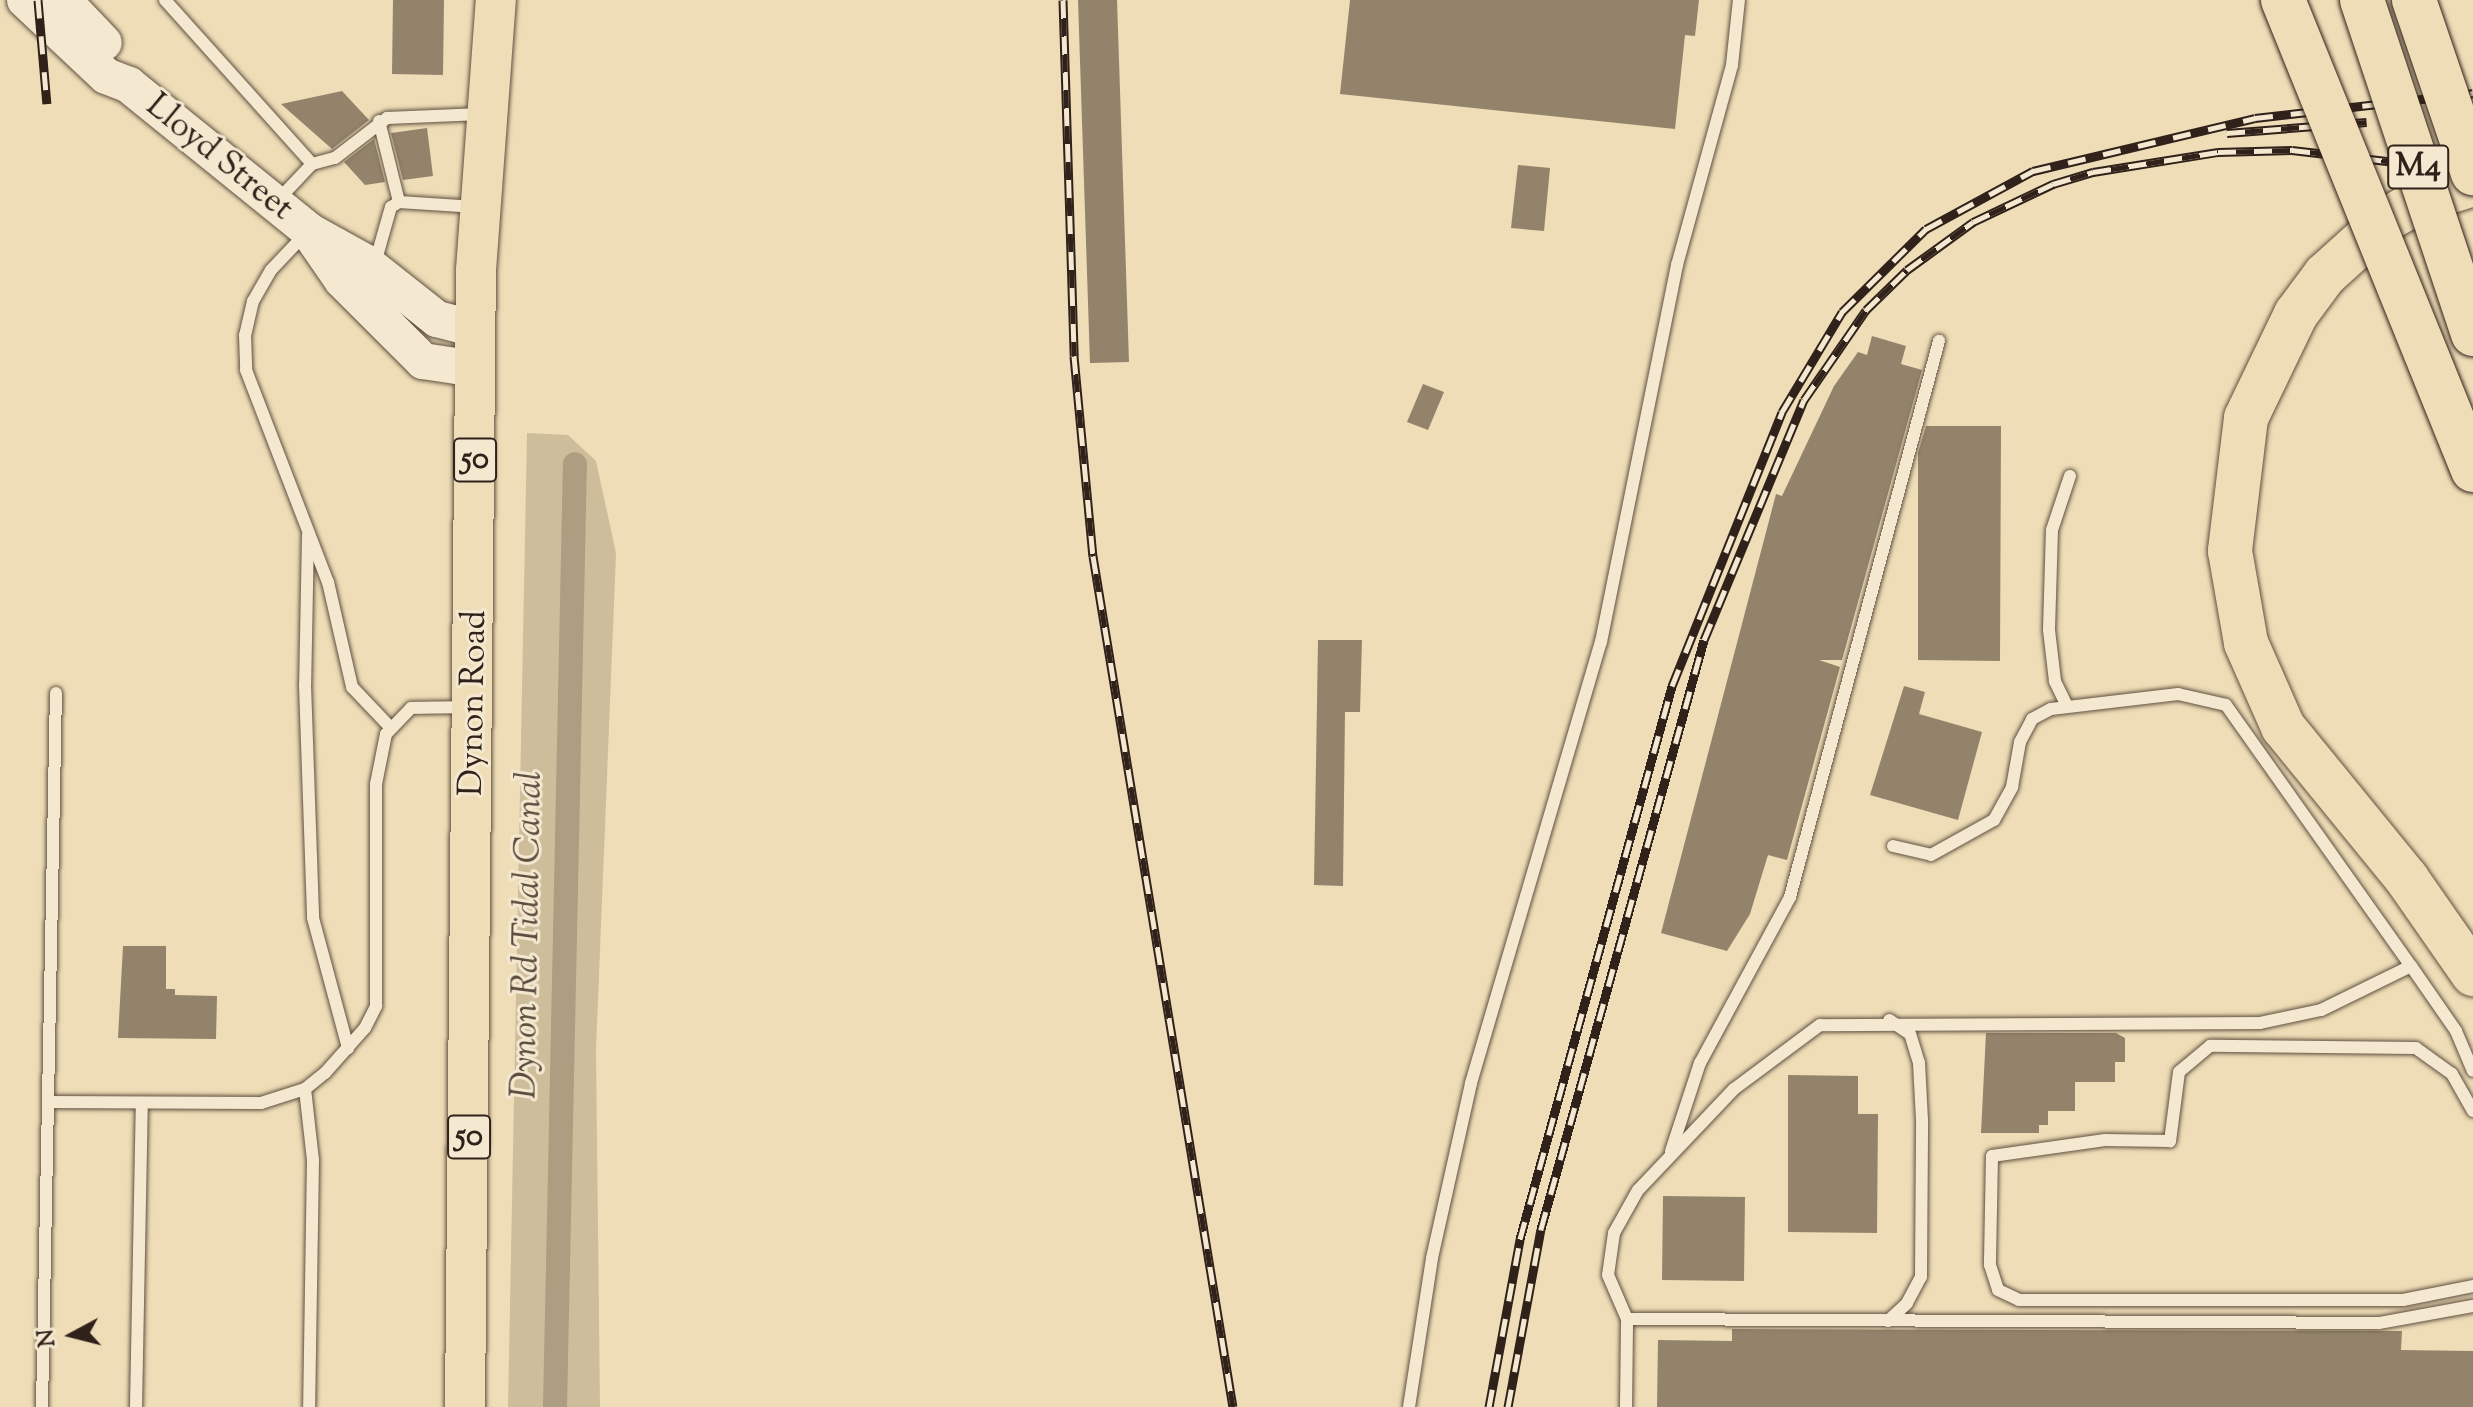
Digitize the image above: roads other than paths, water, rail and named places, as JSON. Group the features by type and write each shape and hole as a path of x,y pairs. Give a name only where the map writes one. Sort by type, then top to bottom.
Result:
{"highway":[{"path":"2283,0 2473,470"},
{"name":"M4","path":"2362,0 2473,334"},
{"name":"M4","path":"2414,0 2473,173"},
{"path":"2473,184 2417,202 2387,219 2325,275 2296,314 2246,418 2230,551 2246,643 2283,727 2407,879 2473,974"}],"main road":[{"name":"Dynon Road","path":"465,1407 475,369 480,207 496,0"}],"street":[{"name":"Lloyd Street","path":"25,0 106,76 129,85 309,231 374,269 437,319 476,329"},
{"name":"Lloyd Street","path":"63,0 121,62 129,85"},
{"name":"Lloyd Street","path":"309,231 342,280 423,361 475,369"}],"lane":[{"path":"165,0 312,164"},
{"path":"1409,1407 1432,1258 1471,1083 1601,642 1677,265 1732,65 1739,0"},
{"path":"275,204 312,164 335,158 379,121 439,112 486,115"},
{"path":"379,121 399,202"},
{"path":"374,269 391,207 399,202 480,207"},
{"path":"309,231 258,290 245,335 249,382 308,523 335,603 352,687 389,726"},
{"path":"1670,1154 1700,1063 1790,897 1939,341"},
{"path":"2067,706 2055,681 2049,630 2052,530 2070,476"},
{"path":"308,523 305,685 313,918 348,1048"},
{"path":"42,1407 56,693"},
{"path":"1893,846 1931,855 1994,820 2012,787 2032,719 2067,706 2178,694 2226,705 2456,1031 2473,1071"},
{"path":"48,1102 261,1103 305,1089 348,1048 377,1002 376,784 389,726 421,706 474,707"},
{"path":"1626,1407 1627,1319 1608,1275 1614,1233 1638,1190 1670,1154 1800,1034 1843,1021 2260,1023 2321,1010 2411,966"},
{"path":"1888,1321 1907,1303 1921,1277 1922,1120 1919,1063 1910,1034 1889,1020"},
{"path":"2473,1111 2435,1058 2401,1045 2210,1046 2179,1072 2170,1141 2105,1140 1992,1156 1992,1279 2006,1297 2046,1300 2403,1300 2473,1286"},
{"path":"305,1089 313,1160 309,1407"},
{"path":"136,1407 142,1103"},
{"path":"1627,1319 2379,1323 2473,1306"}],"waterway":[{"name":"Dynon Rd Tidal Canal","path":"555,1407 575,464"}],"railway":[{"path":"38,0 47,104"},
{"path":"1063,0 1074,356 1093,556 1233,1407"},
{"path":"1489,1407 1520,1239 1672,686 1782,412 1842,312 1926,229 2033,171 2255,118 2473,93"},
{"path":"2227,133 2367,122"},
{"path":"1508,1407 1541,1229 1704,640 1804,400 1866,310 1907,270 1973,222 2053,184 2093,172 2218,152 2292,150 2473,171"}]}
